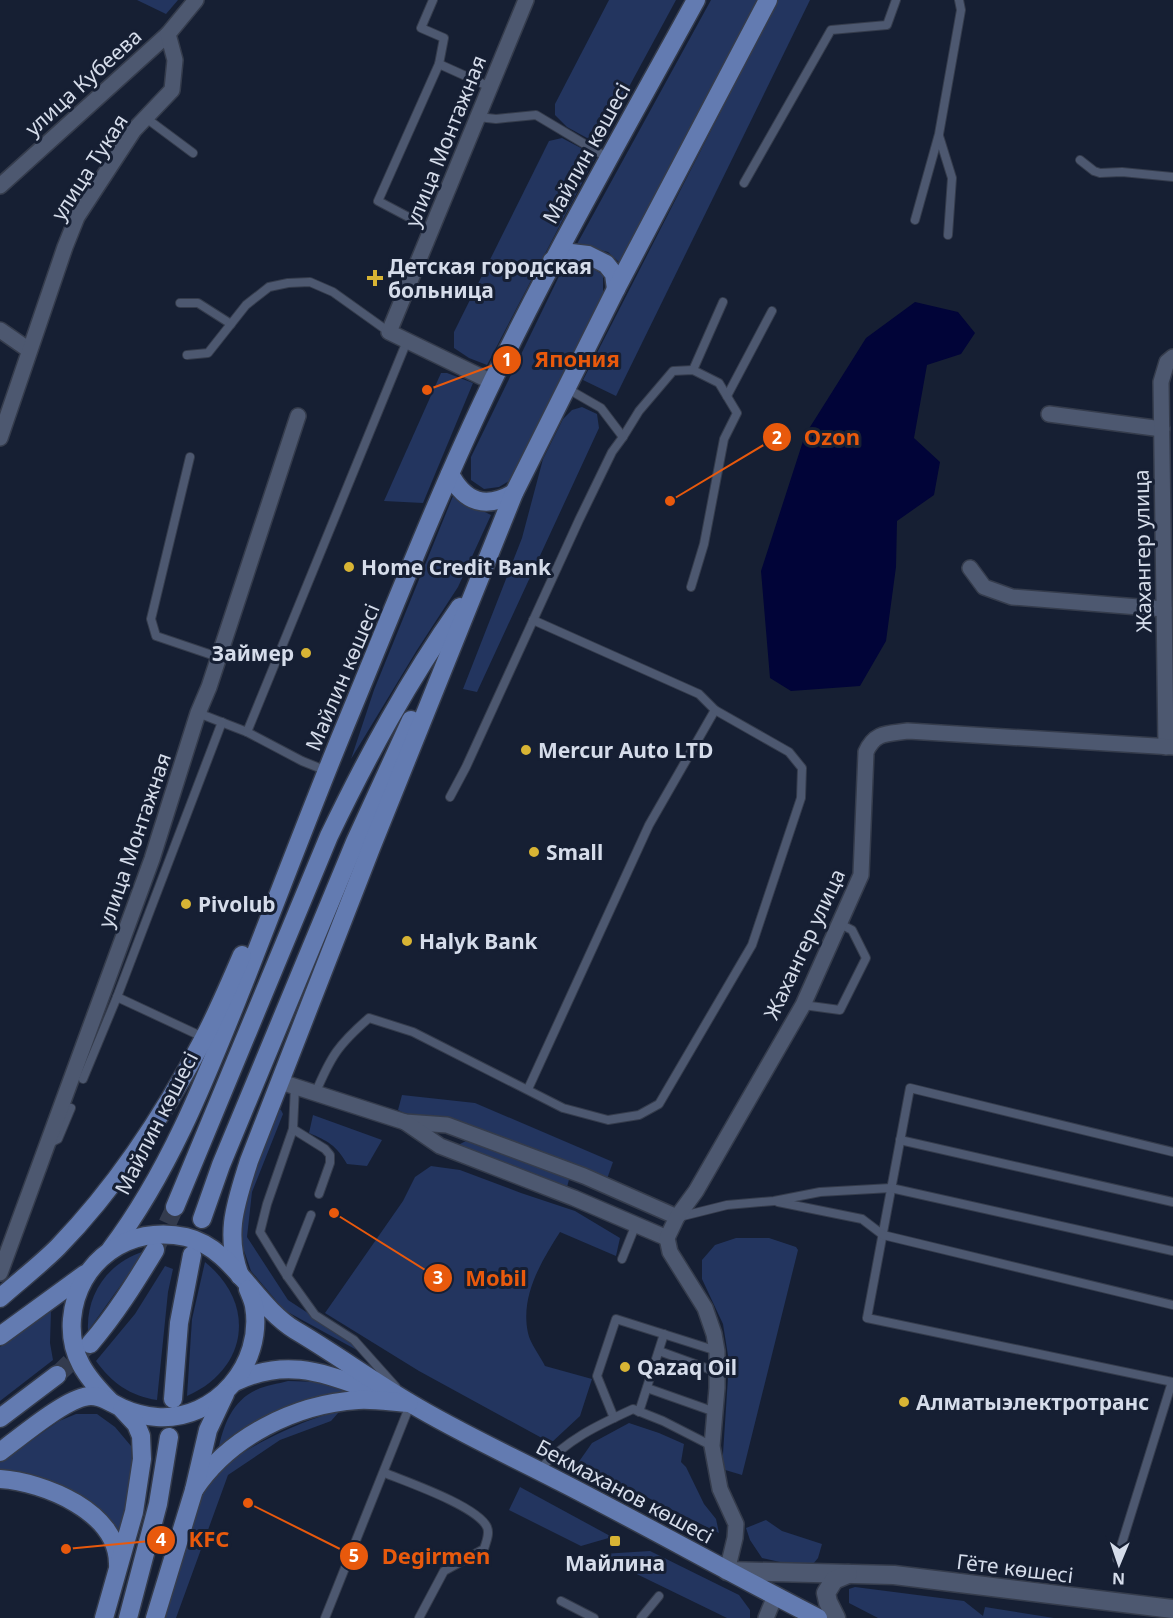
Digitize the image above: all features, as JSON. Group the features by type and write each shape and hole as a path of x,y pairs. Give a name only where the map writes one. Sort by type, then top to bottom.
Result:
{"main road":[{"name":"Майлин көшесі","path":"111,1249 142,1202 174,1146 207,1076 327,771 450,474 492,382 552,261 696,0"},
{"name":"Майлин көшесі","path":"243,1280 233,1255 231,1230 233,1214 249,1161 288,1084 478,581 514,493 616,290 768,0"},
{"path":"552,261 571,253 588,255 606,264 614,274 616,290"},
{"path":"450,474 458,490 471,499 489,502 503,499 514,493"},
{"name":"Майлин көшесі","path":"175,1208 347,797 382,729 423,660 478,581"},
{"name":"Майлин көшесі","path":"202,1219 225,1154 355,842 398,746 478,581"},
{"path":"0,1298 56,1249 102,1197 135,1154 161,1113 205,1038 327,771"},
{"path":"0,1336 87,1273 111,1249 135,1238 161,1234 188,1238 213,1249 243,1280 254,1306 252,1345 246,1365 230,1387 208,1430 194,1490 155,1618"},
{"path":"90,1344 110,1321 155,1250"},
{"path":"173,1400 179,1323 192,1255"},
{"path":"87,1273 74,1303 72,1346 86,1374 136,1424 141,1436 142,1459 134,1512 104,1618"},
{"name":"Бекмаханов көшесі","path":"243,1280 273,1314 292,1329 411,1403 818,1618"},
{"name":"Бекмаханов көшесі","path":"230,1387 257,1372 292,1368 313,1371 411,1403"},
{"path":"0,1418 57,1375"},
{"path":"0,1452 74,1401 91,1396 140,1414 159,1417 189,1413 204,1407 230,1387"},
{"path":"194,1490 206,1472 241,1442 286,1418 328,1404 359,1400 411,1403"},
{"path":"128,1618 158,1504 169,1437"},
{"path":"0,1479 42,1488 75,1503 88,1512 106,1531 117,1551 118,1573"},
{"name":"Гёте көшесі","path":"727,1571 894,1575 1173,1610"},
{"path":"836,1618 826,1593 834,1580 851,1573"}],"street":[{"path":"168,34 196,0"},
{"name":"улица Монтажная","path":"389,332 526,0"},
{"name":"улица Тукая","path":"0,438 65,247 78,217 134,130 172,90 174,60 168,34"},
{"name":"улица Кубеева","path":"0,186 168,34"},
{"path":"0,330 29,350"},
{"path":"389,332 492,382"},
{"name":"Жахангер улица","path":"667,1238 677,1217 696,1191 802,1005 861,875 866,752 870,741 880,735 908,731 1169,747 1164,609 1161,382 1167,362 1173,357"},
{"path":"1049,414 1162,429"},
{"name":"улица Монтажная","path":"0,1273 47,1144 118,972 198,713 209,687 298,416"},
{"path":"970,568 984,587 1011,597 1164,609"},
{"path":"288,1084 405,1122 447,1125 584,1176 677,1217"},
{"path":"405,1122 440,1146 574,1197 667,1238 670,1252 705,1308 714,1334 717,1372 712,1446 720,1489 736,1524 727,1571"},
{"path":"766,1618 775,1596"}],"lane":[{"path":"416,221 378,201 439,64 444,39 421,28 433,0"},
{"path":"744,183 831,30 887,25 896,0"},
{"path":"915,220 939,134 962,10 959,0"},
{"path":"439,64 490,87"},
{"path":"478,117 496,119 536,115 609,158"},
{"path":"146,118 193,153"},
{"path":"939,134 952,178 948,235"},
{"path":"1080,160 1100,173 1122,172 1173,177"},
{"path":"187,355 208,353 246,305 269,286 310,282 333,292 389,332"},
{"path":"693,370 723,302"},
{"path":"180,303 198,303 231,324"},
{"path":"727,396 772,311"},
{"path":"247,732 407,341"},
{"path":"450,797 612,452 639,411 674,371 693,370 719,382 738,413 724,439 704,544 691,587"},
{"path":"566,388 601,408 623,437"},
{"path":"190,458 150,619 156,636 218,657"},
{"path":"315,1094 329,1060 345,1039 369,1018 413,1032 563,1108 608,1120 639,1115 659,1104 752,945 801,798 802,768 789,752 715,710 699,694 533,620"},
{"path":"528,1089 649,825 715,710"},
{"path":"198,713 247,732 302,761 327,771"},
{"path":"83,1079 117,997 118,972 222,722"},
{"path":"802,1005 840,1010 866,958 852,930 840,924"},
{"path":"117,997 205,1038"},
{"path":"288,1084 293,1129 267,1204 260,1232 315,1315 354,1340 411,1403 385,1473 325,1618"},
{"path":"1117,1559 1173,1382 867,1318 910,1088 1173,1152"},
{"path":"47,1144 58,1139 71,1108"},
{"path":"293,1129 325,1149 330,1155 330,1163 319,1194"},
{"path":"900,1140 1173,1202"},
{"path":"677,1217 727,1205 774,1201 820,1192 891,1188 1173,1251"},
{"path":"774,1201 862,1219 883,1235 1173,1305"},
{"path":"287,1276 311,1215"},
{"path":"622,1259 636,1224"},
{"path":"614,1418 597,1376 616,1318 717,1351"},
{"path":"639,1412 664,1334"},
{"path":"659,1351 717,1372"},
{"path":"647,1388 715,1412"},
{"path":"538,1471 557,1451 595,1426 633,1409 663,1421 712,1446"},
{"path":"385,1473 458,1504 481,1519 489,1534 484,1549 444,1571 418,1618"},
{"path":"641,1618 658,1596"},
{"path":"561,1600 594,1618"}],"shaded area":[{"path":"137,0 178,0 166,14"},
{"path":"609,0 676,0 598,144 567,127 555,115 555,104"},
{"path":"711,0 758,0 621,264 608,252 577,244"},
{"path":"778,0 810,0 616,396 583,380"},
{"path":"562,138 596,156 487,365 469,358 454,348 454,332 549,141"},
{"path":"565,264 586,264 603,275 603,304 509,481 499,487 484,489 471,480 471,457"},
{"path":"915,302 958,312 975,333 961,354 927,365 914,438 940,462 934,495 897,521 896,567 886,641 860,686 791,691 770,678 761,571 805,435 866,338"},
{"path":"441,373 473,383 423,503 384,501"},
{"path":"582,407 597,414 599,428 477,692 463,689 522,538 543,459 563,419 572,410"},
{"path":"453,496 491,515 458,587 351,759 374,690"},
{"path":"402,1095 475,1103 613,1162 607,1179 412,1117 398,1110"},
{"path":"277,1109 283,1114 252,1192 247,1237 288,1300 366,1351 364,1354 284,1310 251,1271 240,1239 244,1191"},
{"path":"313,1115 382,1140 367,1166 347,1164 331,1144 309,1133"},
{"path":"470,1139 570,1176 567,1187 456,1146"},
{"path":"431,1166 460,1170 575,1211 620,1238 616,1256 560,1232 534,1280 526,1319 528,1333 545,1366 592,1379 580,1416 551,1443 419,1371 325,1313 403,1201 415,1177"},
{"path":"736,1238 769,1238 796,1247 798,1250 742,1475 722,1469 729,1362 723,1324 702,1279 702,1260 715,1245"},
{"path":"145,1251 88,1331 91,1304 102,1281 121,1263"},
{"path":"205,1262 222,1279 233,1297 238,1316 238,1335 233,1353 223,1370 207,1384 187,1396 192,1319"},
{"path":"165,1266 173,1269 168,1292 157,1400 138,1395 122,1387 108,1376 96,1361 135,1314"},
{"path":"51,1311 50,1343 53,1360 0,1401 0,1347"},
{"path":"288,1381 321,1382 356,1394 218,1451 230,1415 241,1401 260,1388"},
{"path":"339,1412 331,1421 280,1440 228,1475 176,1618 164,1618 199,1504 214,1475 237,1456 273,1436 310,1420"},
{"path":"76,1414 97,1414 115,1427 131,1446 133,1472 120,1538 111,1523 0,1473 0,1462 59,1421"},
{"path":"629,1423 684,1444 681,1462 686,1467 704,1504 716,1519 719,1533 578,1463 592,1443"},
{"path":"520,1487 612,1537 581,1546 509,1510"},
{"path":"766,1520 782,1531 822,1544 818,1558 813,1564 789,1564 762,1558 750,1540 746,1528"},
{"path":"650,1551 739,1595 750,1610 750,1618 727,1618 612,1562 602,1554"},
{"path":"855,1587 964,1601 983,1616 985,1607 1054,1618 878,1618 849,1603 849,1589"}],"tunnel":[{"path":"156,1248 175,1207"},
{"path":"57,1375 86,1347"}],"place":[{"name":"Детская городская больница","path":"375,278"},
{"name":"Япония","path":"427,390"},
{"name":"Ozon","path":"670,501"},
{"name":"Home Credit Bank","path":"349,567"},
{"name":"Займер","path":"306,653"},
{"name":"Mercur Auto LTD","path":"526,750"},
{"name":"Small","path":"534,852"},
{"name":"Pivolub","path":"186,904"},
{"name":"Halyk Bank","path":"407,941"},
{"name":"Mobil","path":"334,1213"},
{"name":"Qazaq Oil","path":"625,1367"},
{"name":"Алматыэлектротранс","path":"904,1402"},
{"name":"Degirmen","path":"248,1503"},
{"name":"Майлина","path":"615,1541"},
{"name":"KFC","path":"66,1549"}]}
